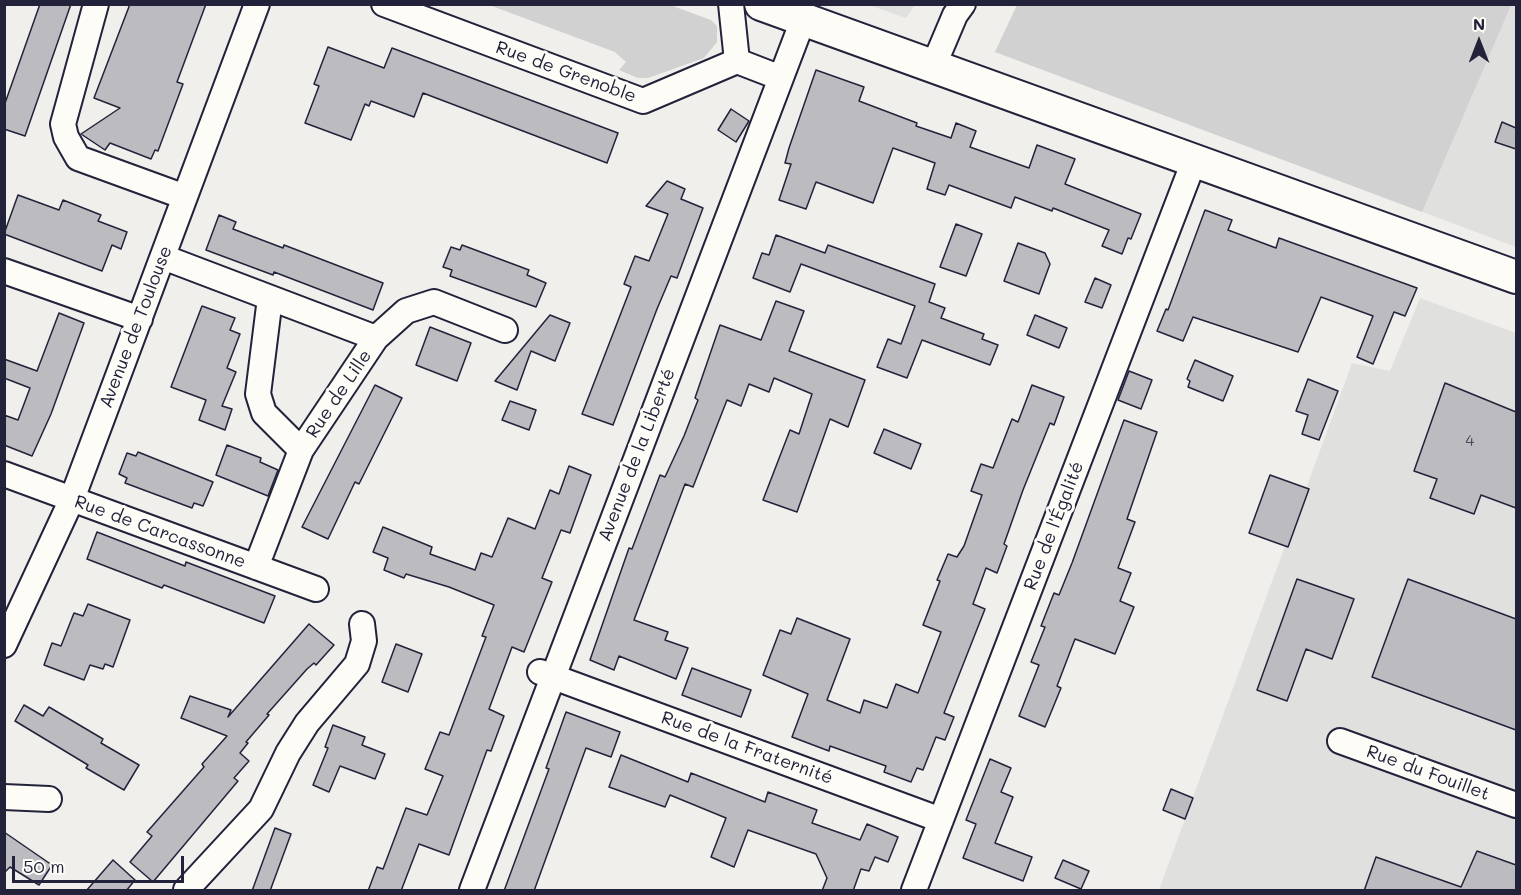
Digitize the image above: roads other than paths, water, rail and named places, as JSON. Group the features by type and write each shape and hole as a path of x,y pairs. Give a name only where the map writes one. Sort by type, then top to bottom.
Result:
{"main road":[{"path":"761,4 1516,278"}],"street":[{"path":"96,4 63,124 66,137 78,158 185,196"},
{"name":"Avenue de Toulouse","path":"4,645 72,499 257,4"},
{"name":"Rue de Grenoble","path":"384,4 643,101 737,61"},
{"path":"731,4 737,61 781,78"},
{"path":"933,67 955,15 963,4"},
{"name":"Avenue de la Liberté","path":"472,891 547,674 803,20"},
{"name":"Rue de l'Égalité","path":"915,891 1194,161"},
{"name":"Rue de Lille","path":"163,257 376,338"},
{"path":"4,272 140,319"},
{"name":"Rue de Lille","path":"270,298 258,394 264,413 302,450"},
{"name":"Rue de Lille","path":"256,567 302,450 376,338 406,311 434,302 505,330"},
{"name":"Rue de Carcassonne","path":"4,474 316,589"},
{"path":"186,891 261,809 288,753 307,723 357,664 364,641 362,624"},
{"name":"Rue de la Fraternité","path":"547,674 942,820"},
{"name":"Rue du Fouillet","path":"1340,741 1516,805"},
{"path":"4,797 50,799"}]}
